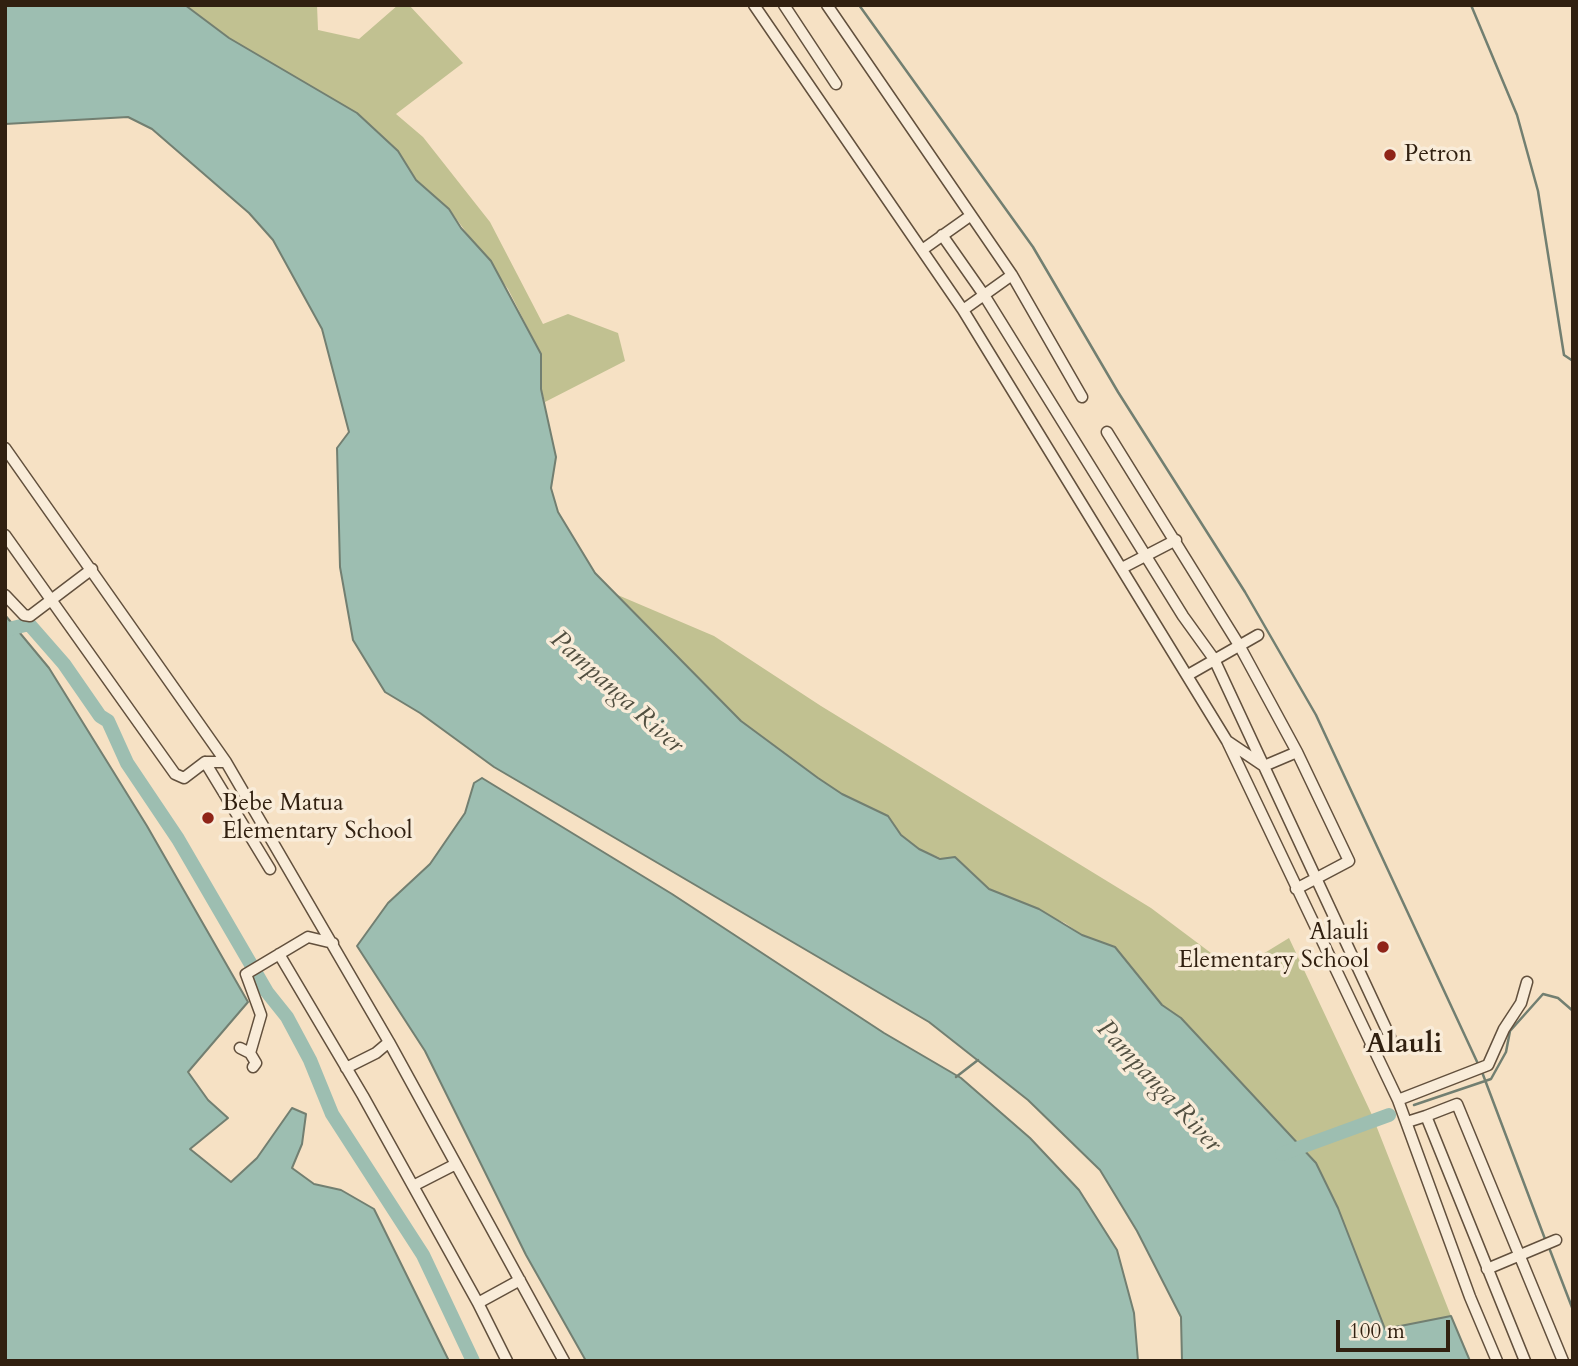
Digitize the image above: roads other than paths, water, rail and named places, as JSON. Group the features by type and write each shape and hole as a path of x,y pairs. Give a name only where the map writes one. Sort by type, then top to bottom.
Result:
{"street":[{"path":"754,5 962,310 1227,741 1370,1047 1398,1100 1470,1297 1497,1361"},
{"path":"784,5 836,84"},
{"path":"827,5 1012,275 1082,397"},
{"path":"922,250 970,216"},
{"path":"943,236 984,295 1146,556 1214,659 1391,1037 1370,1047"},
{"path":"962,310 1012,275"},
{"path":"1107,432 1239,645 1297,752 1349,861 1296,889"},
{"path":"5,448 226,762 389,1042 564,1361"},
{"path":"5,535 175,774 184,778 205,762 226,762"},
{"path":"1122,568 1176,540"},
{"path":"5,595 24,615 30,615 92,569"},
{"path":"1188,675 1258,635"},
{"path":"1227,741 1264,766"},
{"path":"1264,766 1297,752"},
{"path":"205,762 270,869"},
{"path":"253,1067 256,1063 245,1051 261,1015 246,974 308,937 333,943"},
{"path":"279,954 413,1186 507,1361"},
{"path":"1398,1100 1488,1065 1504,1029 1521,1003 1527,982"},
{"path":"346,1068 376,1053 389,1042"},
{"path":"1407,1122 1457,1104 1563,1361"},
{"path":"1426,1116 1525,1361"},
{"path":"413,1186 456,1164"},
{"path":"1487,1269 1554,1240"},
{"path":"478,1303 520,1280"},
{"path":"557,1361 558,1348"}],"water":[{"name":"Pampanga River","path":"5,5 185,5 229,38 357,113 398,151 416,180 449,209 461,228 491,261 541,354 541,389 556,457 551,488 558,512 595,573 741,721 818,778 842,794 888,816 901,835 919,849 940,859 955,857 989,889 1039,909 1082,935 1115,947 1162,1005 1181,1018 1316,1163 1338,1208 1385,1329 1451,1316 1470,1361 1182,1361 1181,1317 1137,1231 1100,1170 1028,1100 929,1022 494,767 420,713 385,692 353,640 340,567 337,448 349,432 322,329 273,240 249,213 152,129 128,117 5,124"},
{"path":"5,615 49,668 147,826 248,1002 188,1072 208,1100 228,1118 190,1149 231,1182 257,1158 292,1108 306,1114 302,1144 292,1168 314,1184 341,1190 374,1209 449,1361 5,1361"},
{"path":"482,778 672,894 884,1033 961,1078 1030,1138 1079,1190 1117,1250 1134,1313 1138,1361 586,1361 526,1255 425,1051 357,946 388,903 430,864 465,813 474,783"}],"waterway":[{"path":"859,5 1033,247 1118,392 1245,592 1316,715 1479,1066"},
{"path":"1471,5 1517,115 1538,191 1564,355 1573,361"},
{"path":"5,630 29,624 64,664 100,716 108,721 127,763 178,839 267,992 287,1017 310,1060 332,1114 423,1255 473,1361"},
{"path":"1414,1105 1491,1079 1506,1052 1510,1031 1543,994 1558,998 1573,1011"},
{"path":"956,1077 978,1060"},
{"path":"1482,1072 1545,1239"},
{"path":"1282,1154 1389,1115"},
{"path":"1548,1245 1573,1310"}],"place":[{"name":"Petron","path":"1390,155"},
{"name":"Bebe Matua Elementary School","path":"208,818"},
{"name":"Alauli Elementary School","path":"1383,947"}],"district":[{"name":"Alauli","path":"1404,1046"}]}
